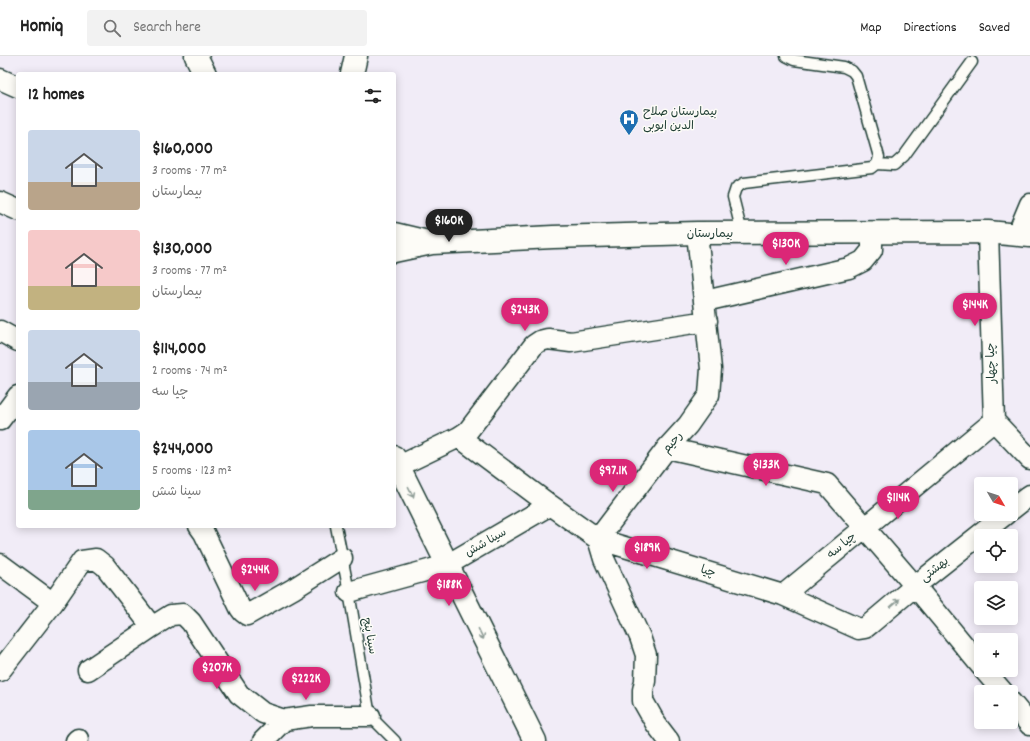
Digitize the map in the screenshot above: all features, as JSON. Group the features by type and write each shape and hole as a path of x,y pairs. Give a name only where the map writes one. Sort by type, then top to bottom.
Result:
{"street":[{"path":"196,56 204,72"},
{"path":"352,72 356,56"},
{"path":"0,79 16,86"},
{"path":"0,202 16,209"},
{"path":"1023,236 1030,204"},
{"name":"بیمارستان","path":"432,243 553,237 742,233 988,232 1023,236"},
{"name":"چیا چهار","path":"988,232 994,421"},
{"path":"705,301 849,268 863,261 872,250 872,233"},
{"path":"396,234 432,243"},
{"name":"رحیم","path":"598,539 667,448 688,425 709,395 711,369 698,234"},
{"path":"396,251 432,243"},
{"path":"535,741 396,462 459,438 468,431 534,344 540,341 548,339 571,342 707,321"},
{"path":"0,330 16,340"},
{"path":"0,420 16,399"},
{"path":"994,421 1030,459"},
{"name":"چیا سه","path":"783,595 994,421"},
{"name":"چیا","path":"459,438 598,539 783,595 859,629 865,628"},
{"path":"667,448 827,484 974,658"},
{"path":"1018,504 1030,495"},
{"name":"سینا شش","path":"349,592 447,565 550,505"},
{"name":"بهشتی","path":"865,628 914,586 997,521"},
{"path":"205,528 240,608 246,615 293,589 342,558"},
{"path":"598,539 604,559 640,637 646,655 643,701 656,724 669,741"},
{"path":"0,671 53,603 82,561 96,559 105,566 152,626"},
{"path":"0,564 53,603"},
{"path":"88,670 152,626 171,615 183,614 191,622 239,694 263,713 284,720 312,716 370,716"},
{"path":"990,677 997,685"},
{"path":"1018,710 1030,725"},
{"path":"263,741 284,720"}],"lane":[{"path":"742,233 733,197 736,188 744,183 872,168 877,164 879,157 856,76 852,71 844,67 794,60 786,56"},
{"path":"877,164 894,164 904,156 972,62"},
{"name":"سینا پنج","path":"336,528 370,716"},
{"path":"370,716 395,741"}],"place":[{"name":"بیمارستان صلاح الدین ایوبی","path":"629,136"}]}
